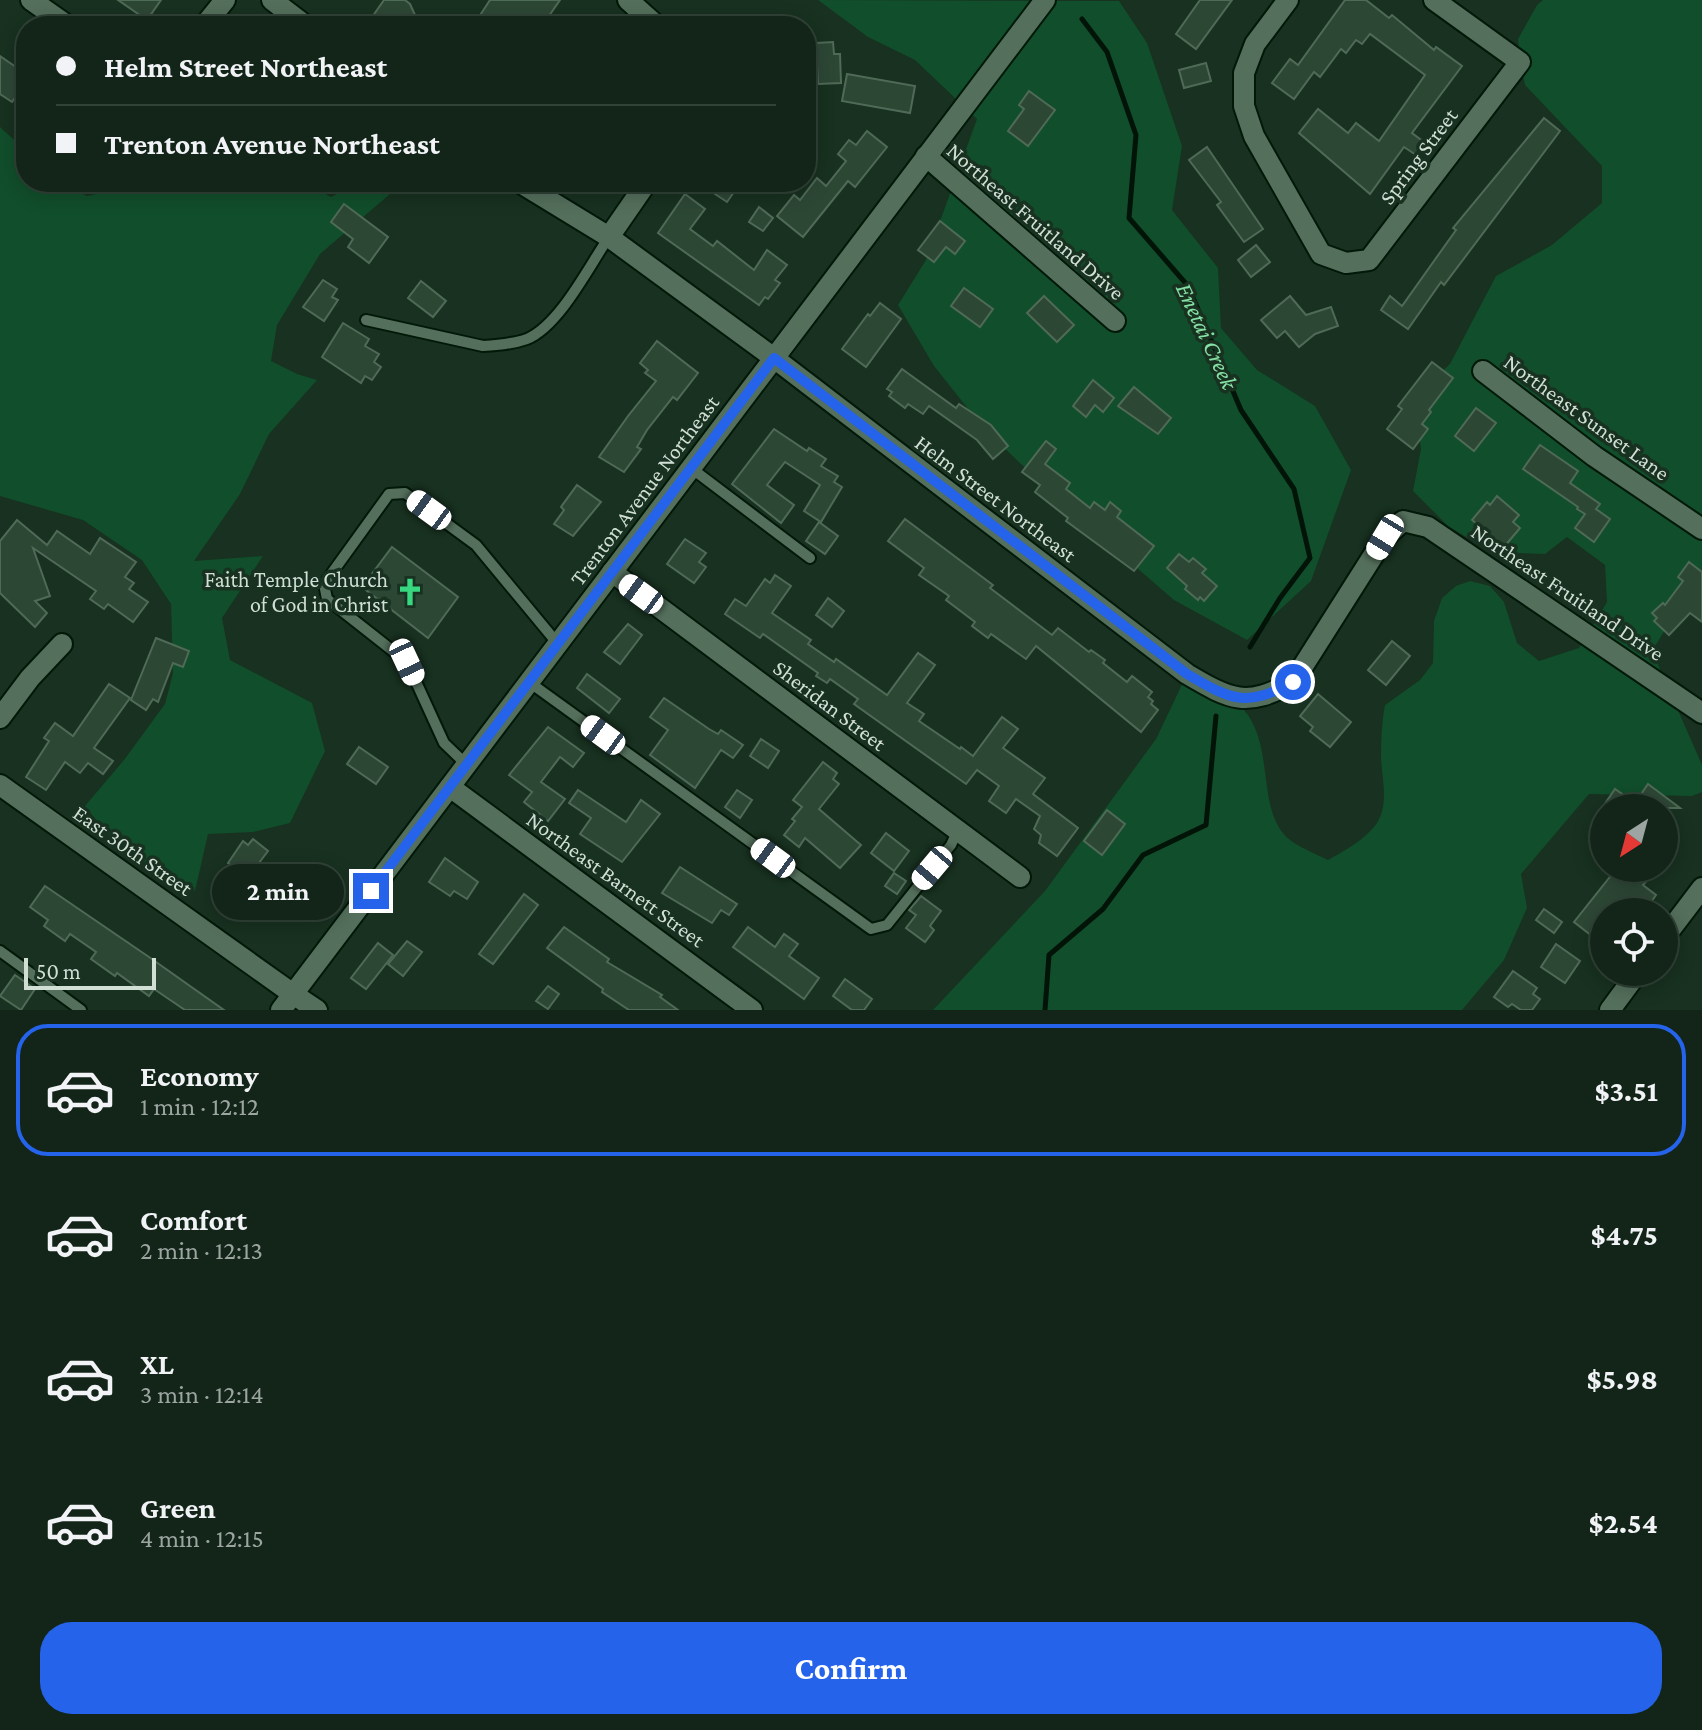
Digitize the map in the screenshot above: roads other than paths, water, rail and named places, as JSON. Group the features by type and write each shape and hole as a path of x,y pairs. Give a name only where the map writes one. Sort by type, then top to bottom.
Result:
{"street":[{"path":"31,0 54,16"},
{"path":"212,16 225,0"},
{"path":"272,0 293,16"},
{"path":"628,0 646,16"},
{"name":"Trenton Avenue Northeast","path":"287,1002 1045,0"},
{"name":"Spring Street","path":"1288,0 1255,44 1244,73 1244,106 1254,136 1321,254 1346,263 1369,260 1520,62 1434,0"},
{"name":"Northeast Fruitland Drive","path":"926,156 1115,321"},
{"name":"Helm Street Northeast","path":"535,192 609,237 774,358 1187,674 1218,692 1246,700 1269,695 1293,682 1385,537 1403,521"},
{"path":"609,237 640,192"},
{"name":"Northeast Sunset Lane","path":"1483,371 1594,456 1702,529"},
{"name":"Northeast Fruitland Drive","path":"1403,521 1428,527 1702,713"},
{"name":"Sheridan Street","path":"612,572 1020,877"},
{"path":"0,718 30,678 62,644"},
{"name":"East 30th Street","path":"0,785 287,1002 317,1010"},
{"name":"Northeast Barnett Street","path":"450,787 752,1010"},
{"path":"1678,920 1702,888"},
{"path":"1610,1010 1628,986"}],"lane":[{"path":"366,320 483,346 526,339 555,317 609,237"},
{"path":"691,468 810,558"},
{"path":"467,765 444,743 407,662 327,599 324,584 389,494 405,493 476,545 558,644"},
{"path":"529,682 871,929 887,925 951,845 958,830"},
{"path":"0,951 81,1010"}],"waterway":[{"name":"Enetai Creek","path":"1082,19 1107,52 1136,135 1129,218 1188,286 1241,410 1294,489 1310,558 1280,598 1250,647"},
{"name":"Enetai Creek","path":"1045,1010 1049,955 1103,909 1143,855 1206,825 1216,716"}],"place":[{"name":"Faith Temple Church of God in Christ","path":"410,592"}]}
